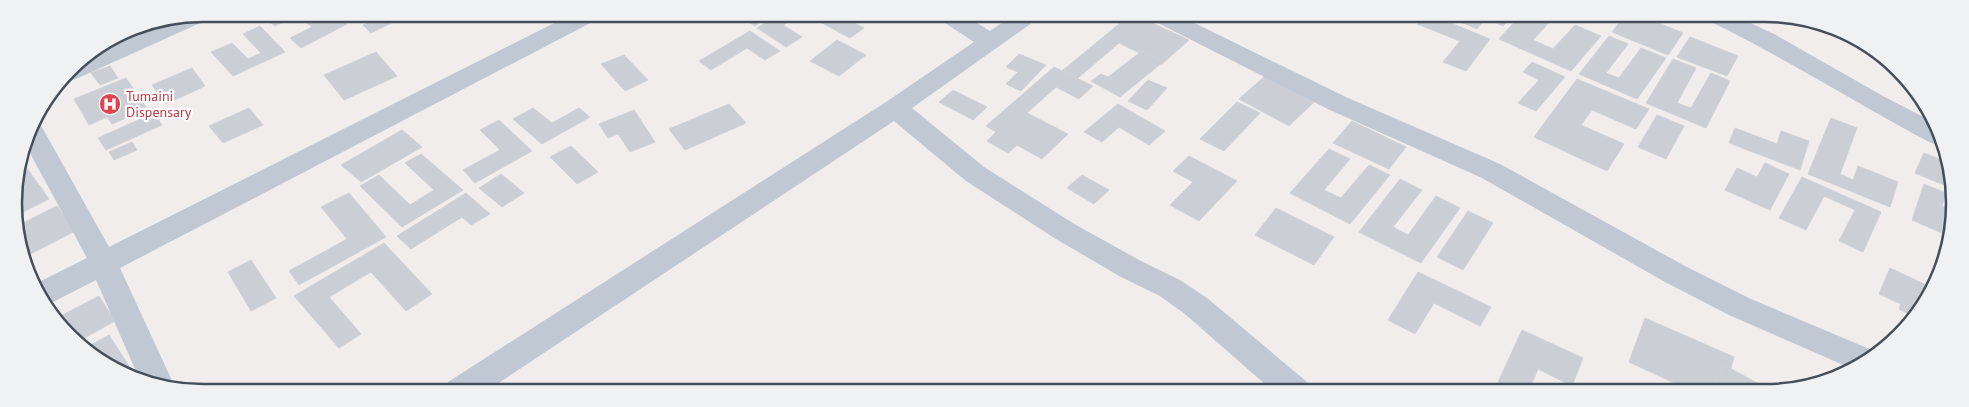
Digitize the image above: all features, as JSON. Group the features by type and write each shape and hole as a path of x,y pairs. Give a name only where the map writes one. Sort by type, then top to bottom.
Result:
{"street":[{"path":"46,292 574,22"},
{"path":"959,22 989,41"},
{"path":"471,384 895,108 1018,22"},
{"path":"1174,22 1339,104 1492,171 1675,274 1740,307 1860,358"},
{"path":"1730,22 1768,40 1874,102 1933,133"},
{"path":"88,64 177,24"},
{"path":"895,108 975,174 1066,232 1131,269 1170,288 1196,306 1287,384"},
{"path":"35,138 103,262 155,377"}],"building":[{"path":"270,22 283,22 275,26"},
{"path":"306,22 344,22 347,24 301,48 290,38 312,27"},
{"path":"370,22 394,22 371,33 363,25"},
{"path":"748,22 761,22 755,26"},
{"path":"766,22 788,22 783,25 802,37 786,47 757,28"},
{"path":"820,22 852,22 864,28 850,38"},
{"path":"1121,22 1150,22 1189,40 1162,64 1119,43 1072,83 1057,75"},
{"path":"1419,22 1448,22 1490,39 1466,71 1443,62 1460,41 1417,24"},
{"path":"1461,22 1482,22 1477,29"},
{"path":"1494,22 1507,22 1503,26"},
{"path":"1515,22 1549,22 1533,40 1553,49 1575,25 1601,36 1571,71 1499,39"},
{"path":"1620,22 1656,22 1683,33 1668,55 1612,32"},
{"path":"260,26 285,52 233,76 211,52 232,43 248,59 261,53 243,34"},
{"path":"750,31 780,51 765,60 747,48 711,70 699,61"},
{"path":"1609,36 1628,44 1606,73 1619,78 1641,48 1666,58 1637,99 1579,74"},
{"path":"1690,37 1738,56 1727,76 1677,57"},
{"path":"837,40 866,55 839,76 810,61"},
{"path":"1142,51 1163,62 1120,97 1091,81 1101,74 1108,77"},
{"path":"376,52 397,76 344,100 324,75"},
{"path":"1019,54 1046,65 1021,91 1006,84 1018,72 1006,67"},
{"path":"624,55 648,80 625,91 601,64"},
{"path":"1673,59 1696,68 1677,103 1691,108 1711,73 1730,81 1706,128 1646,103"},
{"path":"1532,62 1565,77 1536,111 1518,103 1539,80 1523,72"},
{"path":"110,66 118,78 100,85 91,73"},
{"path":"1054,67 1093,86 1079,99 1056,87 1027,113 1068,134 1042,159 1017,145 1008,153 987,141 996,132 986,126"},
{"path":"192,68 205,86 166,104 152,85"},
{"path":"1265,76 1314,102 1289,126 1239,99"},
{"name":"Tumaini Dispensary","path":"126,78 147,109 112,124 107,117 89,125 74,99"},
{"path":"1577,79 1649,109 1636,129 1592,110 1581,125 1624,144 1607,171 1534,137"},
{"path":"1148,80 1167,88 1147,110 1128,101"},
{"path":"953,90 987,107 973,120 939,102"},
{"path":"1237,102 1260,113 1224,151 1200,139"},
{"path":"729,104 746,123 685,150 669,129"},
{"path":"1118,104 1165,131 1149,145 1119,127 1102,142 1084,132"},
{"path":"249,108 263,125 223,143 209,126"},
{"path":"533,108 552,123 579,108 590,117 542,144 513,119"},
{"path":"634,110 655,142 630,152 618,134 608,138 599,124"},
{"path":"154,113 162,125 106,150 98,138"},
{"path":"1657,115 1684,126 1666,159 1638,147"},
{"path":"1831,118 1857,128 1840,174 1853,180 1858,166 1898,182 1890,207 1808,174"},
{"path":"499,120 532,151 475,183 463,170 500,150 480,130"},
{"path":"1352,121 1406,147 1389,169 1333,143"},
{"path":"1735,128 1777,144 1781,131 1809,141 1800,170 1729,143"},
{"path":"402,130 422,147 361,182 341,165"},
{"path":"132,142 137,150 114,160 109,152"},
{"path":"571,146 598,172 577,184 550,157"},
{"path":"1329,149 1350,159 1324,190 1341,198 1369,165 1390,175 1350,224 1290,193"},
{"path":"1924,153 1941,160 1945,186 1915,173"},
{"path":"421,154 463,190 402,227 360,186 379,175 410,205 434,190 405,163"},
{"path":"1189,156 1237,181 1199,221 1170,205 1193,182 1173,171"},
{"path":"1765,163 1789,174 1770,210 1725,190 1737,168 1757,177"},
{"path":"26,167 49,199 23,212"},
{"path":"501,174 524,193 502,207 479,188"},
{"path":"1082,175 1109,190 1094,204 1067,188"},
{"path":"1802,177 1881,212 1863,252 1839,241 1855,210 1824,196 1806,230 1779,218"},
{"path":"1400,179 1422,190 1393,227 1408,235 1436,196 1460,208 1421,263 1359,232"},
{"path":"1924,184 1946,193 1942,206 1946,208 1944,234 1912,220"},
{"path":"349,193 386,237 299,285 289,271 347,239 321,207"},
{"path":"466,193 490,214 471,225 462,217 411,249 397,236"},
{"path":"57,206 75,231 30,254 24,223"},
{"path":"1276,208 1334,237 1314,265 1255,235"},
{"path":"1468,211 1493,223 1463,270 1437,257"},
{"path":"384,243 432,294 406,311 371,272 329,297 361,334 339,348 294,296"},
{"path":"251,260 276,298 251,311 228,272"},
{"path":"1890,268 1927,285 1909,314 1899,309 1901,304 1879,294"},
{"path":"1418,272 1491,307 1480,326 1434,303 1415,334 1388,320"},
{"path":"99,296 115,321 83,339 61,316"},
{"path":"1645,318 1734,357 1726,384 1677,384 1629,362"},
{"path":"1522,330 1583,358 1573,384 1568,384 1538,369 1532,384 1497,384"},
{"path":"109,335 131,370 103,354 90,345"},
{"path":"1724,365 1759,384 1714,384"}],"place":[{"name":"Tumaini Dispensary","path":"110,104"}]}
